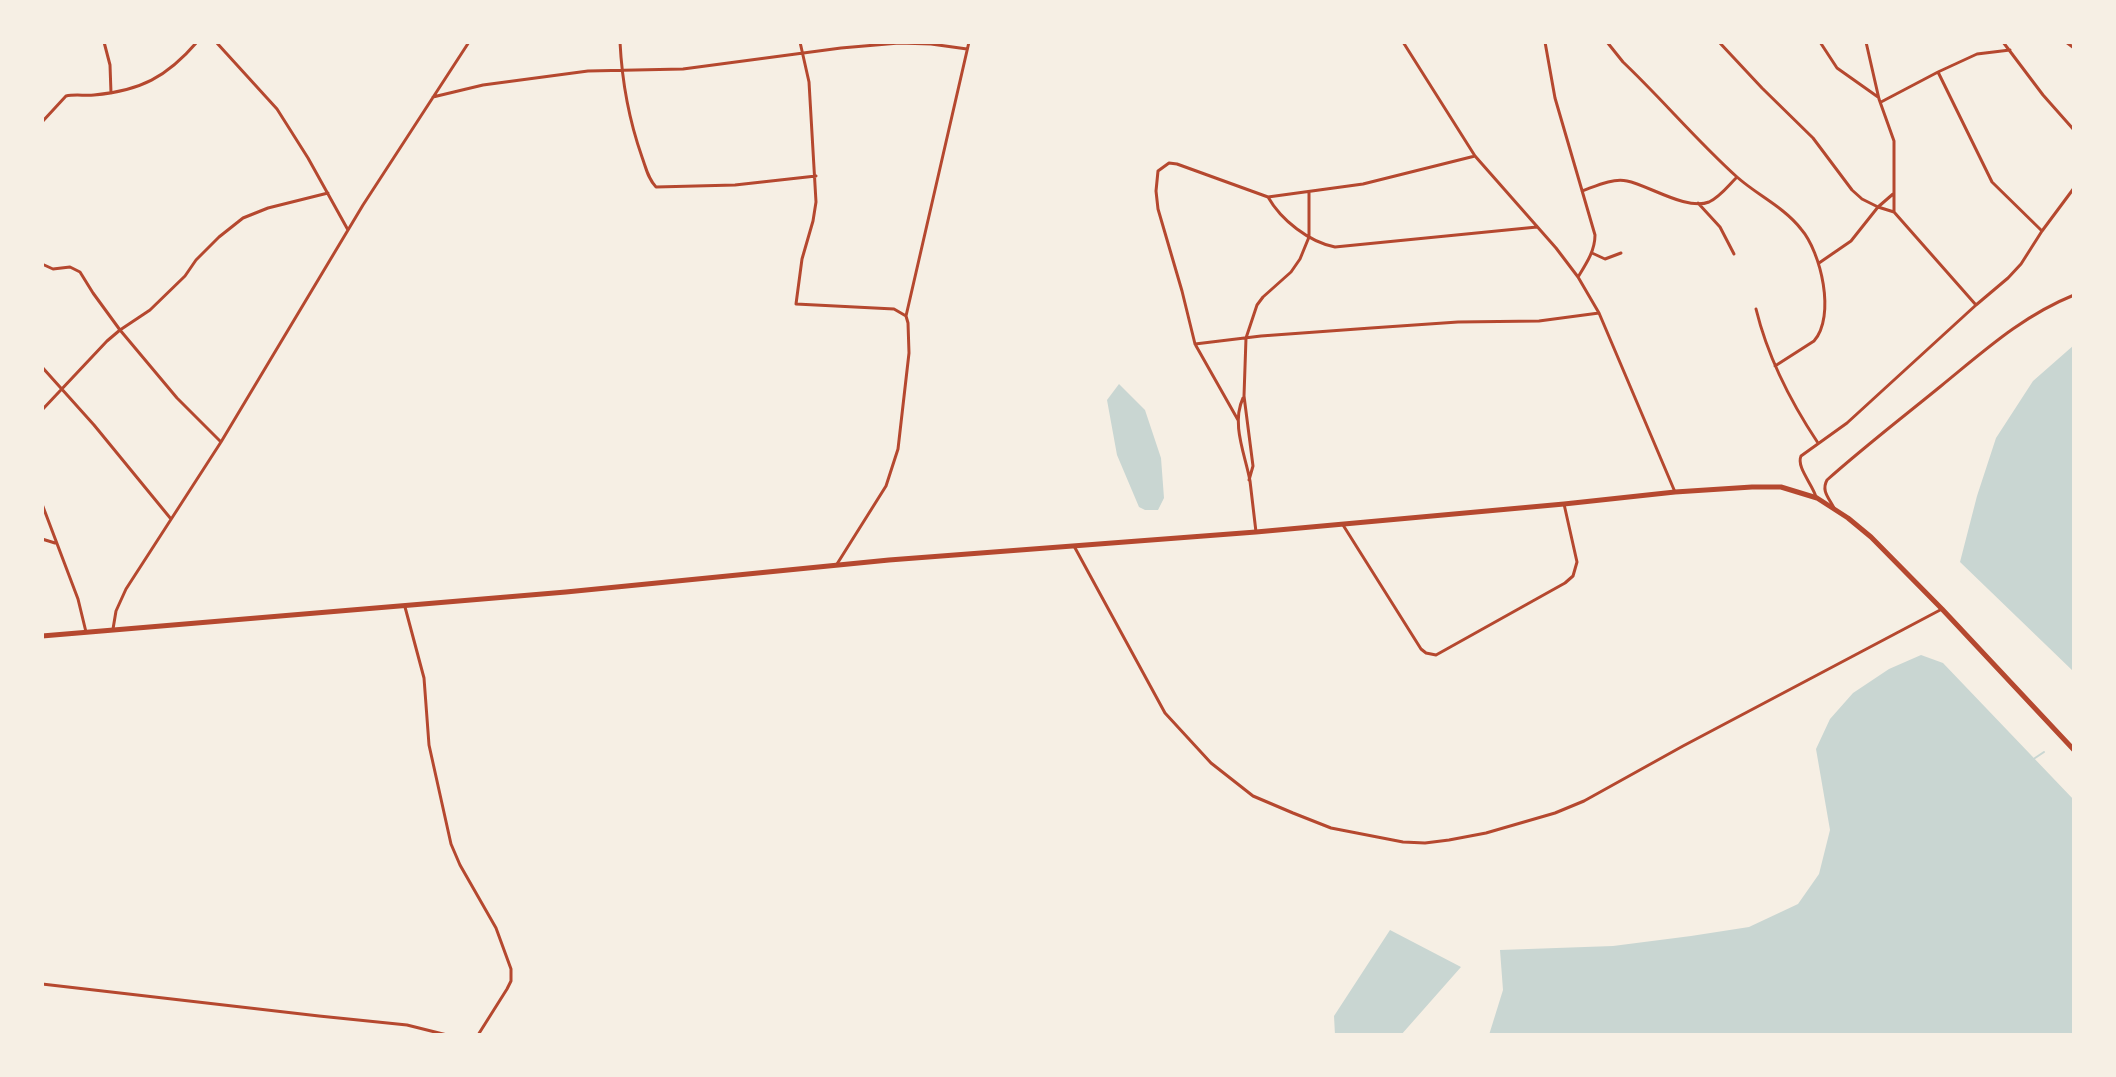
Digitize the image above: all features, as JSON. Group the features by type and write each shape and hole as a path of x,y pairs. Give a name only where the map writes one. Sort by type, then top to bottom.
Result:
{"main road":[{"path":"42,636 566,592 836,565 1256,532 1675,492 1781,487 1817,498 1871,537 2074,750"}],"street":[{"path":"104,42 110,65 111,93"},
{"path":"42,122 66,96 111,93 154,81 182,59 196,42"},
{"path":"216,42 277,109 308,158 348,230"},
{"path":"113,630 116,611 126,589 221,442 348,230 469,42"},
{"path":"620,42 622,70 632,129 650,179 656,187 735,185 816,176"},
{"path":"800,42 809,82 816,202 802,259 796,304 894,309 906,316"},
{"path":"836,565 886,486 898,448 909,353 906,316 969,42"},
{"path":"1403,42 1475,156 1578,277 1599,313 1675,492"},
{"path":"1545,42 1555,98 1595,235 1592,253 1578,277"},
{"path":"1607,42 1623,62 1737,177 1780,209 1802,229 1819,263 1824,297 1822,326 1819,336 1774,366"},
{"path":"1719,42 1813,138 1852,190 1862,199 1894,212 1976,305"},
{"path":"1820,42 1837,68 1880,100"},
{"path":"1866,42 1880,100 1894,141 1896,165 1894,212"},
{"path":"2003,42 2043,95 2074,130"},
{"path":"2066,42 2074,48"},
{"path":"433,97 483,86 588,71 684,69 899,43 931,44 967,49"},
{"path":"1880,100 1977,54 2010,50"},
{"path":"1938,72 1992,182 2042,231"},
{"path":"1238,420 1195,344 1158,209 1156,191 1158,171 1169,163 1177,164 1268,197 1362,184 1475,156"},
{"path":"1582,191 1610,182 1627,181 1669,197 1707,203 1718,196 1737,177"},
{"path":"1817,498 1799,461 1801,456 1855,417 2008,278 2021,264 2074,188"},
{"path":"42,410 120,330 150,310 185,276 196,260 219,237 243,218 268,208 327,193"},
{"path":"1250,480 1253,466 1244,396 1246,338 1257,305 1291,272 1310,237 1310,193"},
{"path":"1819,263 1836,254 1851,241 1878,207 1893,194"},
{"path":"1268,197 1277,211 1310,237 1335,247 1537,227"},
{"path":"1698,203 1720,227 1734,254"},
{"path":"1592,253 1605,259 1621,253"},
{"path":"42,264 53,269 70,267 80,272 120,330 177,398 221,442"},
{"path":"1835,509 1824,490 1827,480 1868,444 2011,329 2044,308 2074,295"},
{"path":"1756,309 1762,334 1774,366 1799,415 1818,443"},
{"path":"1195,344 1458,322 1539,321 1599,313"},
{"path":"42,367 94,425 171,519"},
{"path":"1244,396 1238,420 1240,441 1250,480 1256,532"},
{"path":"42,504 78,599 86,632"},
{"path":"1342,524 1421,649 1426,653 1436,655 1565,583 1573,576 1577,562 1564,504"},
{"path":"42,539 55,543"},
{"path":"1074,546 1165,713 1211,763 1253,796 1293,813 1331,828 1403,842 1449,840 1486,833 1555,813 1584,801 1942,609"},
{"path":"405,606 424,678 429,745 451,844 460,865 496,928 511,969 511,981 507,989 478,1035"},
{"path":"42,984 407,1024 447,1035"}],"shaded area":[{"path":"2074,345 2074,672 1960,562 1977,496 1996,438 2033,381"},
{"path":"1119,384 1145,410 1161,458 1164,498 1158,510 1145,510 1139,507 1117,455 1107,400"},
{"path":"1921,655 1943,663 2074,800 2074,1035 1489,1035 1503,990 1500,950 1613,946 1691,936 1749,927 1798,904 1819,874 1830,830 1816,749 1830,719 1853,693 1889,669"},
{"path":"1390,930 1461,967 1401,1035 1335,1035 1334,1016"}],"waterway":[{"path":"2032,760 2044,752"}]}
